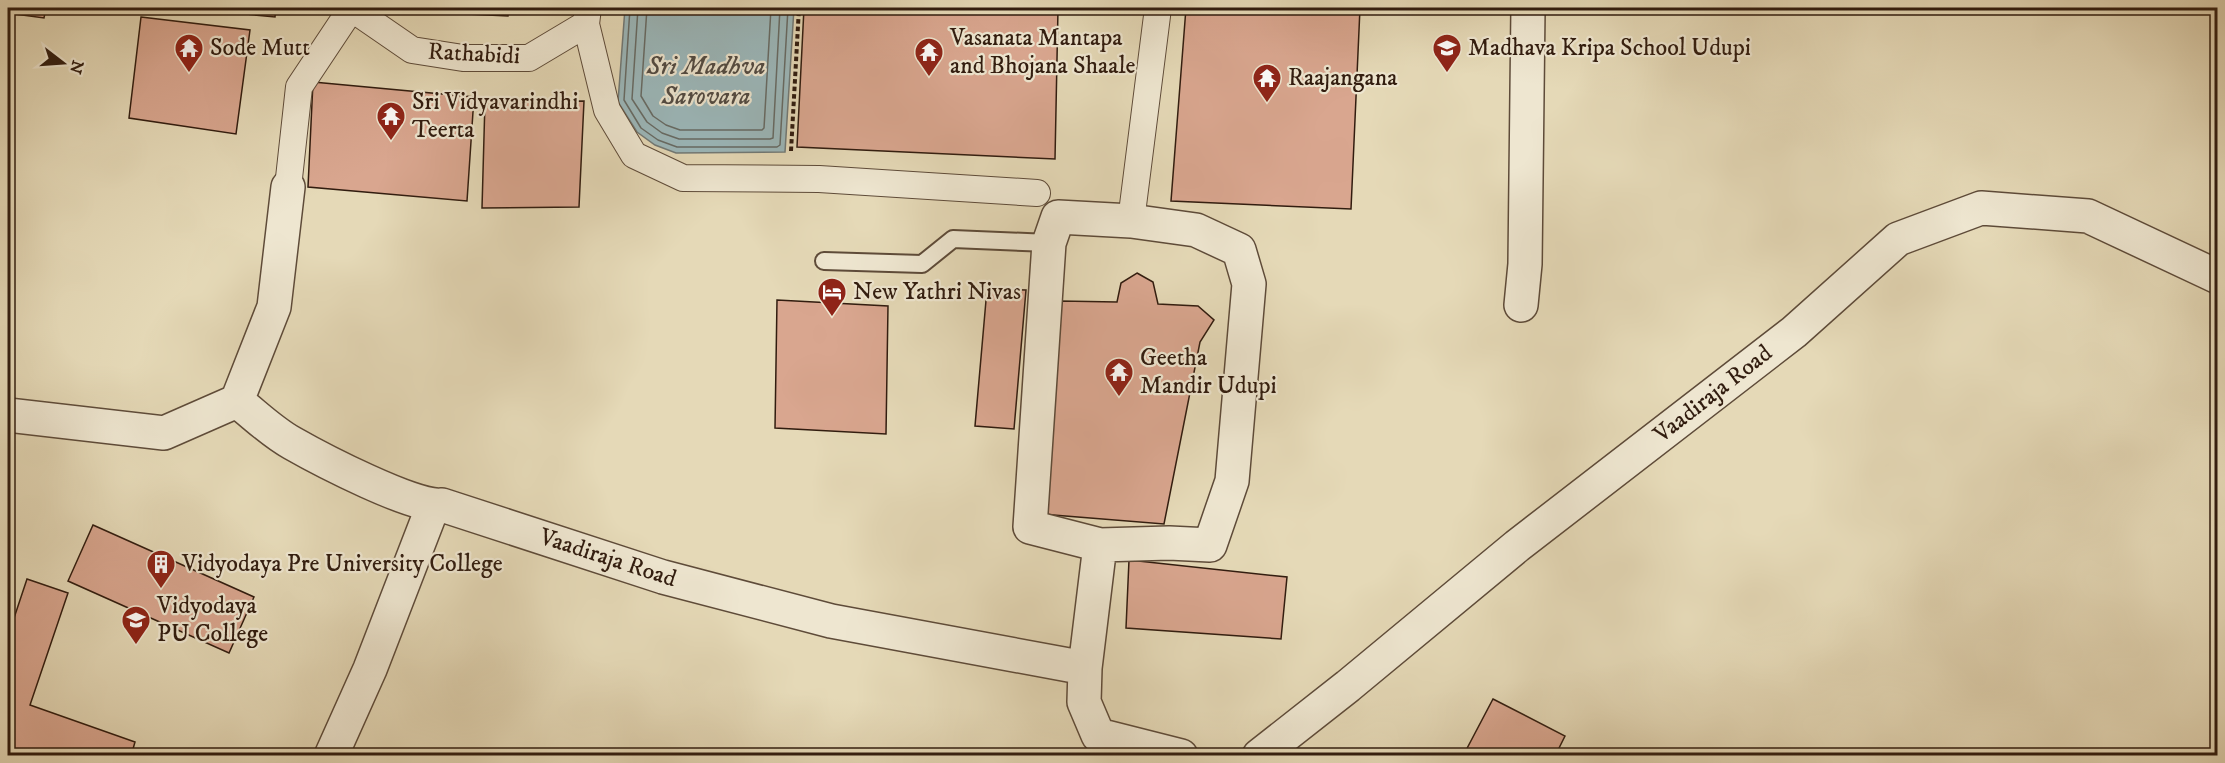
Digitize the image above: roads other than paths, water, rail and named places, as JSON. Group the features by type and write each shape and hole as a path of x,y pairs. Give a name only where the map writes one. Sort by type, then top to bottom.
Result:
{"street":[{"path":"8,415 164,433 237,401 274,307 299,87 351,8"},
{"name":"Rathabidi","path":"351,8 412,50 463,58 529,58 587,16"},
{"path":"1131,221 1158,8"},
{"path":"1521,305 1525,264 1528,8"},
{"path":"587,16 608,110 634,155 682,178 819,178 1037,193"},
{"name":"Vaadiraja Road","path":"1259,756 1348,686 1517,546 1794,332 1898,239 1981,207 2088,216 2217,277"},
{"path":"1058,217 1131,221 1196,230 1239,250 1249,284 1232,481 1210,545 1169,543 1100,545 1030,527 1049,243 1058,217"},
{"name":"Vaadiraja Road","path":"237,401 290,443 396,495 433,506 442,505 663,577 831,621 1085,668"},
{"path":"331,756 370,669 433,506"},
{"path":"1100,545 1085,668 1084,702 1098,735 1181,756"}],"lane":[{"path":"824,261 922,264 953,239 1049,243"}],"water":[{"name":"Sri Madhva Sarovara","path":"625,8 794,8 785,152 676,153 655,145 637,132 618,102"}],"place":[{"name":"Sode Mutt","path":"189,74"},
{"name":"Madhava Kripa School Udupi","path":"1447,74"},
{"name":"Vasanata Mantapa and Bhojana Shaale","path":"929,78"},
{"name":"Raajangana","path":"1267,104"},
{"name":"Sri Vidyavarindhi Teerta","path":"391,142"},
{"name":"New Yathri Nivas","path":"832,318"},
{"name":"Geetha Mandir Udupi","path":"1119,398"},
{"name":"Vidyodaya Pre University College","path":"161,590"},
{"name":"Vidyodaya PU College","path":"136,646"}]}
